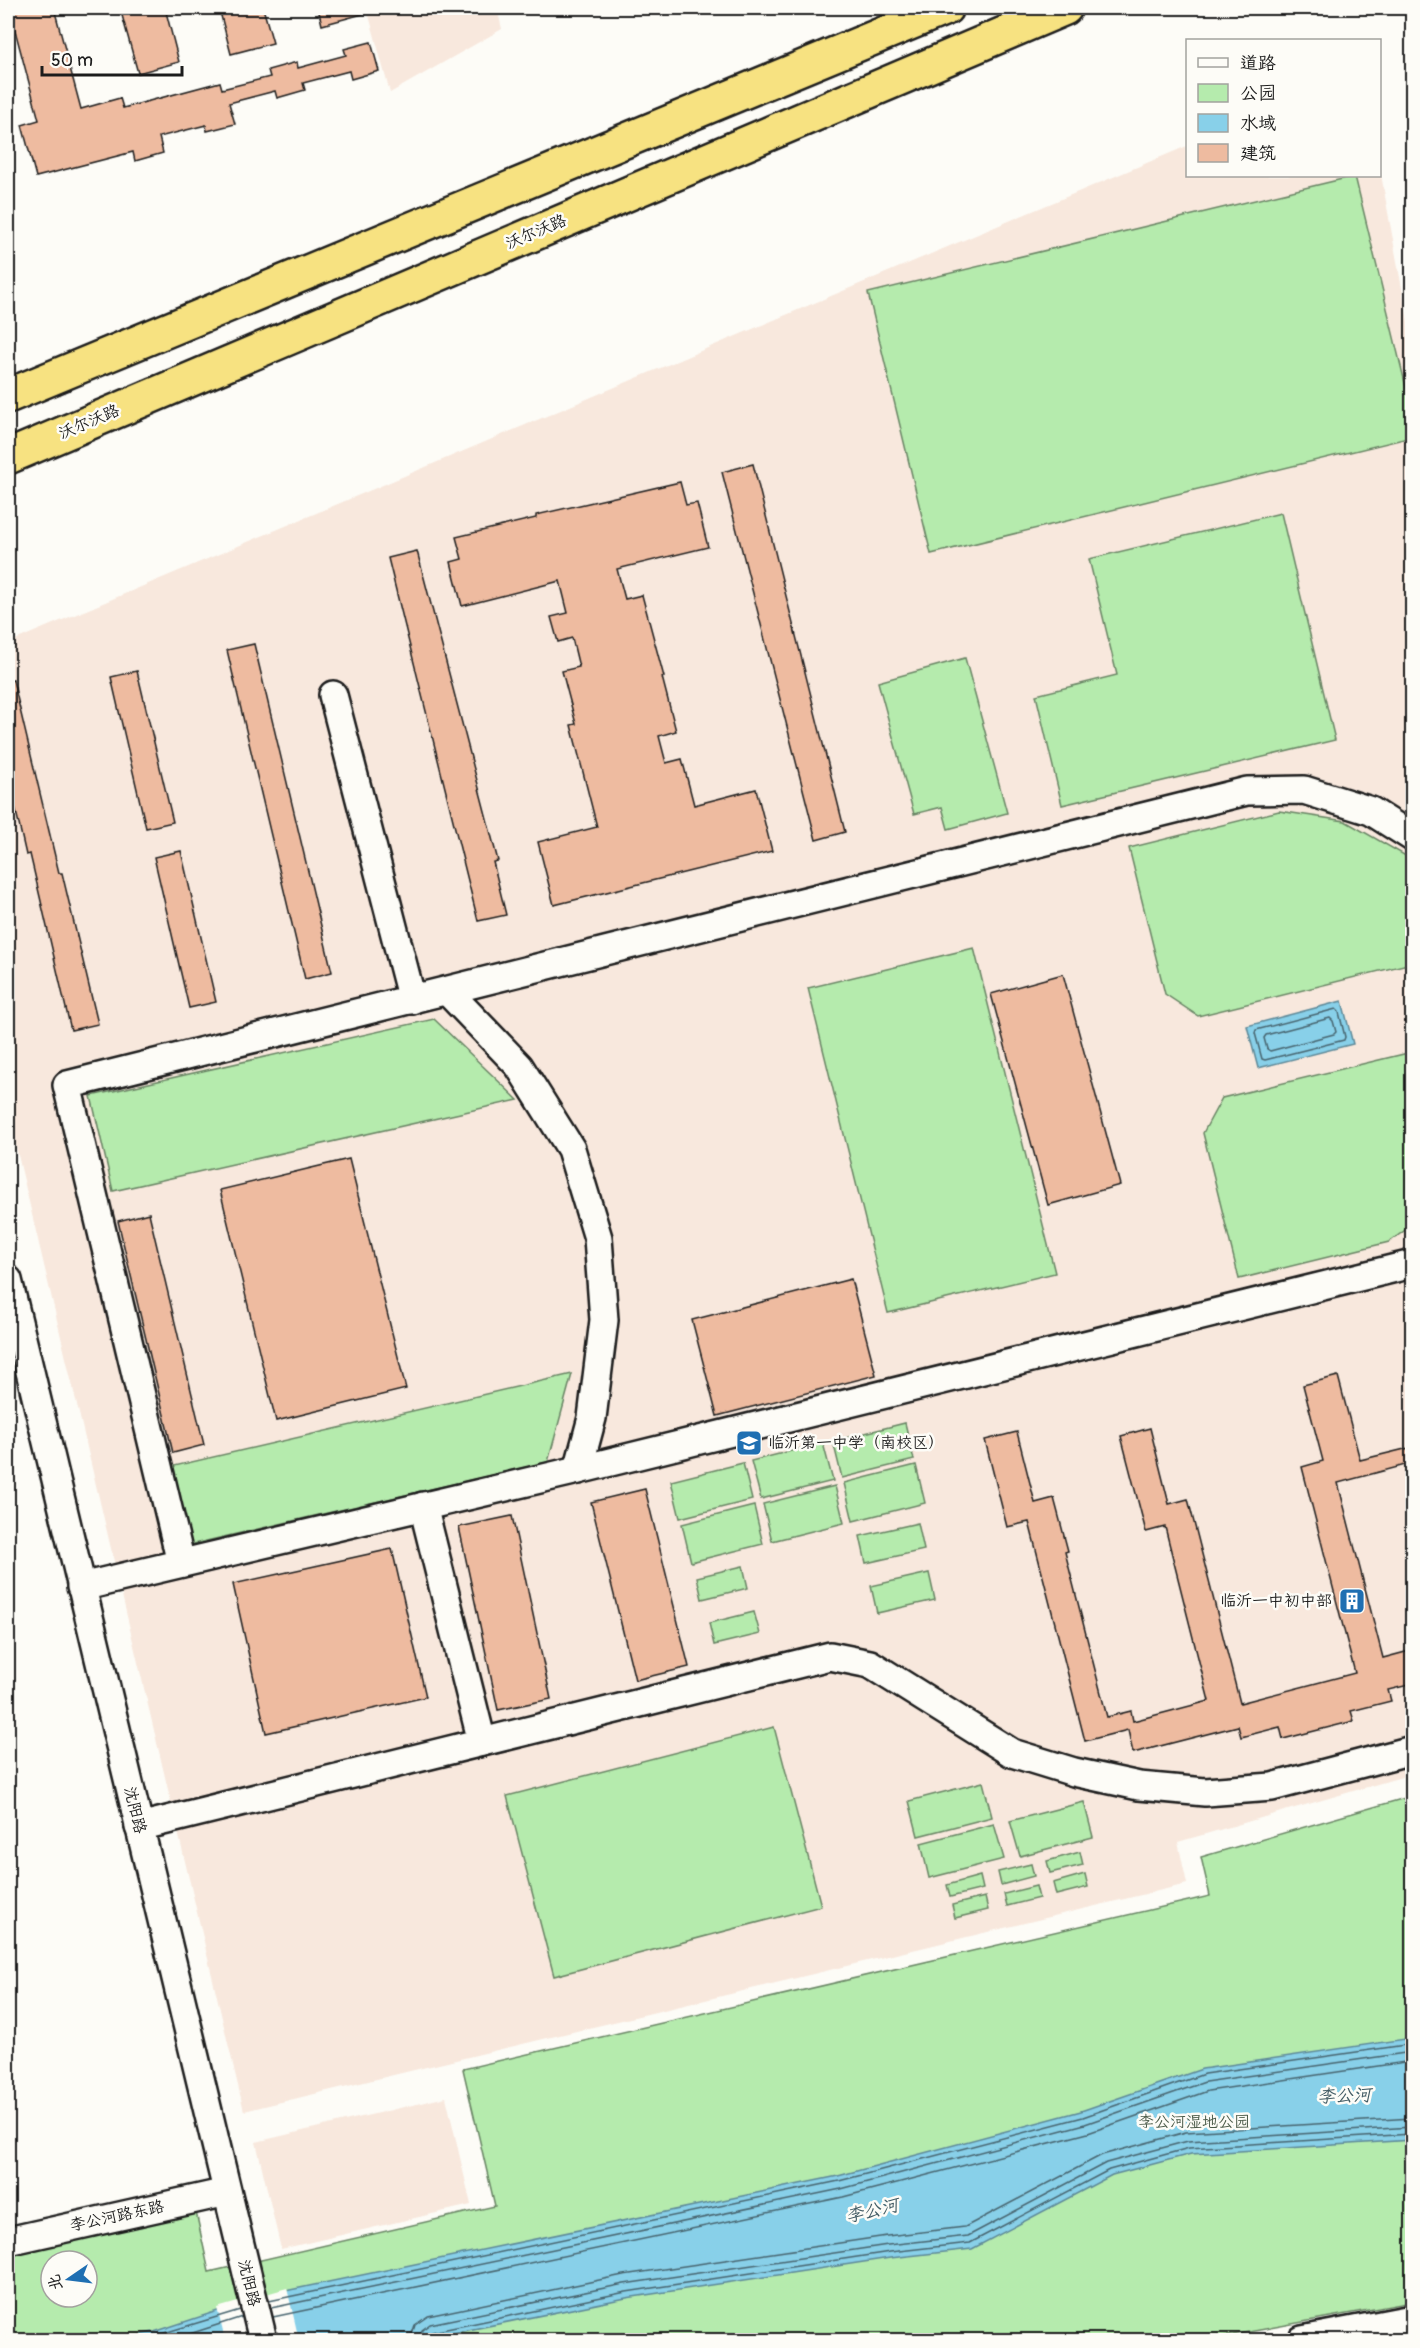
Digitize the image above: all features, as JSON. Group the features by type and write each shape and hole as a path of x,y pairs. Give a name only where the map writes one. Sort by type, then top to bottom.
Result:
{"highway":[{"path":"8,396 946,8"},
{"name":"沃尔沃路","path":"8,457 1065,8"}],"street":[{"path":"333,695 412,1000"},
{"path":"181,1563 67,1085 1247,792 1304,790 1371,811 1413,837"},
{"path":"447,991 519,1066 571,1149 598,1238 604,1320 592,1418 578,1470"},
{"path":"81,1587 578,1470 1412,1264"},
{"name":"沈阳路","path":"8,1280 263,2340"},
{"path":"423,1506 482,1742"},
{"path":"139,1827 830,1656 870,1664 1012,1752 1074,1772 1139,1786 1205,1792 1272,1786 1413,1749"},
{"name":"李公河路东路","path":"8,2241 227,2192"},
{"path":"1302,2340 1413,2319"}],"shaded area":[{"path":"367,8 497,8 502,29 390,93"},
{"name":"临沂第一中学（南校区）","path":"1186,146 1186,177 1381,177 1381,174 1412,343 1412,1774 1178,1842 1187,1884 244,2111 8,1113 8,643"},
{"path":"446,2097 471,2205 281,2249 256,2142"}],"green space":[{"path":"1355,177 1412,412 1412,437 931,554 868,293"},
{"path":"1281,513 1335,740 1062,805 1036,695 1117,675 1089,559"},
{"path":"965,658 1007,813 948,829 942,807 914,814 878,682"},
{"path":"1279,811 1345,821 1406,856 1412,864 1412,963 1198,1016 1165,994 1129,848"},
{"path":"974,948 1055,1273 888,1313 808,988"},
{"path":"434,1019 518,1100 113,1191 91,1096"},
{"path":"1412,1052 1412,1225 1389,1242 1239,1279 1203,1133 1222,1098"},
{"path":"572,1374 548,1462 189,1545 170,1467"},
{"path":"905,1423 914,1460 842,1478 833,1441"},
{"path":"823,1443 833,1481 761,1499 751,1461"},
{"path":"743,1463 752,1500 680,1518 671,1481"},
{"path":"916,1465 925,1503 853,1521 844,1483"},
{"path":"835,1486 844,1523 772,1541 763,1504"},
{"path":"754,1506 763,1544 691,1562 682,1524"},
{"path":"918,1523 924,1550 866,1563 860,1536"},
{"path":"743,1566 748,1588 702,1599 697,1577"},
{"path":"929,1573 935,1600 877,1613 871,1586"},
{"path":"754,1612 760,1634 714,1645 709,1623"},
{"path":"774,1727 821,1906 554,1976 507,1796"},
{"path":"983,1782 992,1817 918,1836 909,1801"},
{"name":"李公河湿地公园","path":"1412,1796 1412,2302 1205,2340 8,2340 8,2255 196,2212 209,2272 495,2206 463,2069 1210,1896 1201,1857"},
{"path":"1084,1802 1093,1837 1020,1856 1010,1821"},
{"path":"994,1824 1004,1859 929,1878 921,1843"},
{"path":"1080,1852 1083,1865 1050,1873 1047,1861"},
{"path":"1031,1864 1034,1876 1001,1885 998,1872"},
{"path":"1085,1874 1088,1887 1056,1895 1053,1883"},
{"path":"980,1876 983,1889 950,1897 947,1885"},
{"path":"1036,1886 1039,1898 1007,1906 1004,1894"},
{"path":"985,1897 988,1910 955,1918 952,1905"}],"water":[{"path":"1342,1001 1353,1044 1258,1068 1247,1026"},
{"name":"李公河","path":"1412,2038 1412,2140 1191,2154 1112,2175 972,2249 890,2258 626,2298 419,2340 111,2340 154,2332 266,2295 838,2176 1081,2111 1202,2069"}],"pier":[{"path":"287,2288 299,2340 225,2340 217,2308"}],"building":[{"path":"9,8 54,8 81,109 120,98 123,108 220,82 222,89 270,77 268,70 297,62 298,68 346,55 344,49 371,42 379,71 351,79 349,71 303,83 305,90 277,98 275,91 229,103 235,124 207,131 206,125 159,137 163,153 135,161 133,152 36,177 22,125 39,120"},
{"path":"120,8 165,8 179,62 138,73"},
{"path":"219,8 263,8 273,43 231,54"},
{"path":"318,8 369,8 370,12 322,25"},
{"path":"753,464 845,832 816,840 722,472"},
{"path":"680,482 686,505 697,503 708,547 617,569 625,599 642,595 664,677 662,677 676,731 659,736 666,763 682,759 694,805 756,789 772,851 554,905 538,842 597,827 571,725 576,724 562,671 579,667 572,638 558,642 551,617 568,613 560,581 462,606 451,562 462,559 456,537 536,518 536,515"},
{"path":"417,551 498,861 493,862 506,915 478,921 388,558"},
{"path":"254,644 332,972 305,979 227,650"},
{"path":"137,671 173,822 146,828 111,677"},
{"path":"13,680 98,1024 71,1030 30,854 26,855 8,776 8,681"},
{"path":"181,851 216,1002 189,1008 154,857"},
{"path":"1063,974 1120,1185 1048,1205 991,994"},
{"path":"349,1159 406,1389 276,1421 220,1190"},
{"path":"149,1213 204,1445 173,1453 118,1221"},
{"path":"851,1279 876,1375 717,1416 692,1320"},
{"name":"临沂一中初中部","path":"1338,1376 1360,1460 1413,1447 1413,1463 1338,1483 1383,1658 1413,1650 1413,1684 1388,1690 1391,1701 1351,1711 1354,1721 1283,1739 1280,1727 1241,1737 1238,1726 1133,1753 1128,1730 1085,1741 1029,1522 1007,1527 985,1440 1017,1432 1035,1503 1054,1498 1068,1551 1065,1552 1107,1717 1131,1711 1133,1721 1209,1701 1165,1527 1146,1532 1121,1436 1150,1428 1169,1504 1188,1499 1240,1703 1355,1673 1302,1467 1323,1461 1303,1385"},
{"path":"645,1489 689,1667 635,1680 591,1502"},
{"path":"512,1516 551,1699 498,1710 459,1527"},
{"path":"392,1549 426,1697 266,1733 233,1584"}],"place":[{"name":"临沂第一中学（南校区）","path":"749,1443"},
{"name":"临沂一中初中部","path":"1352,1601"}]}
